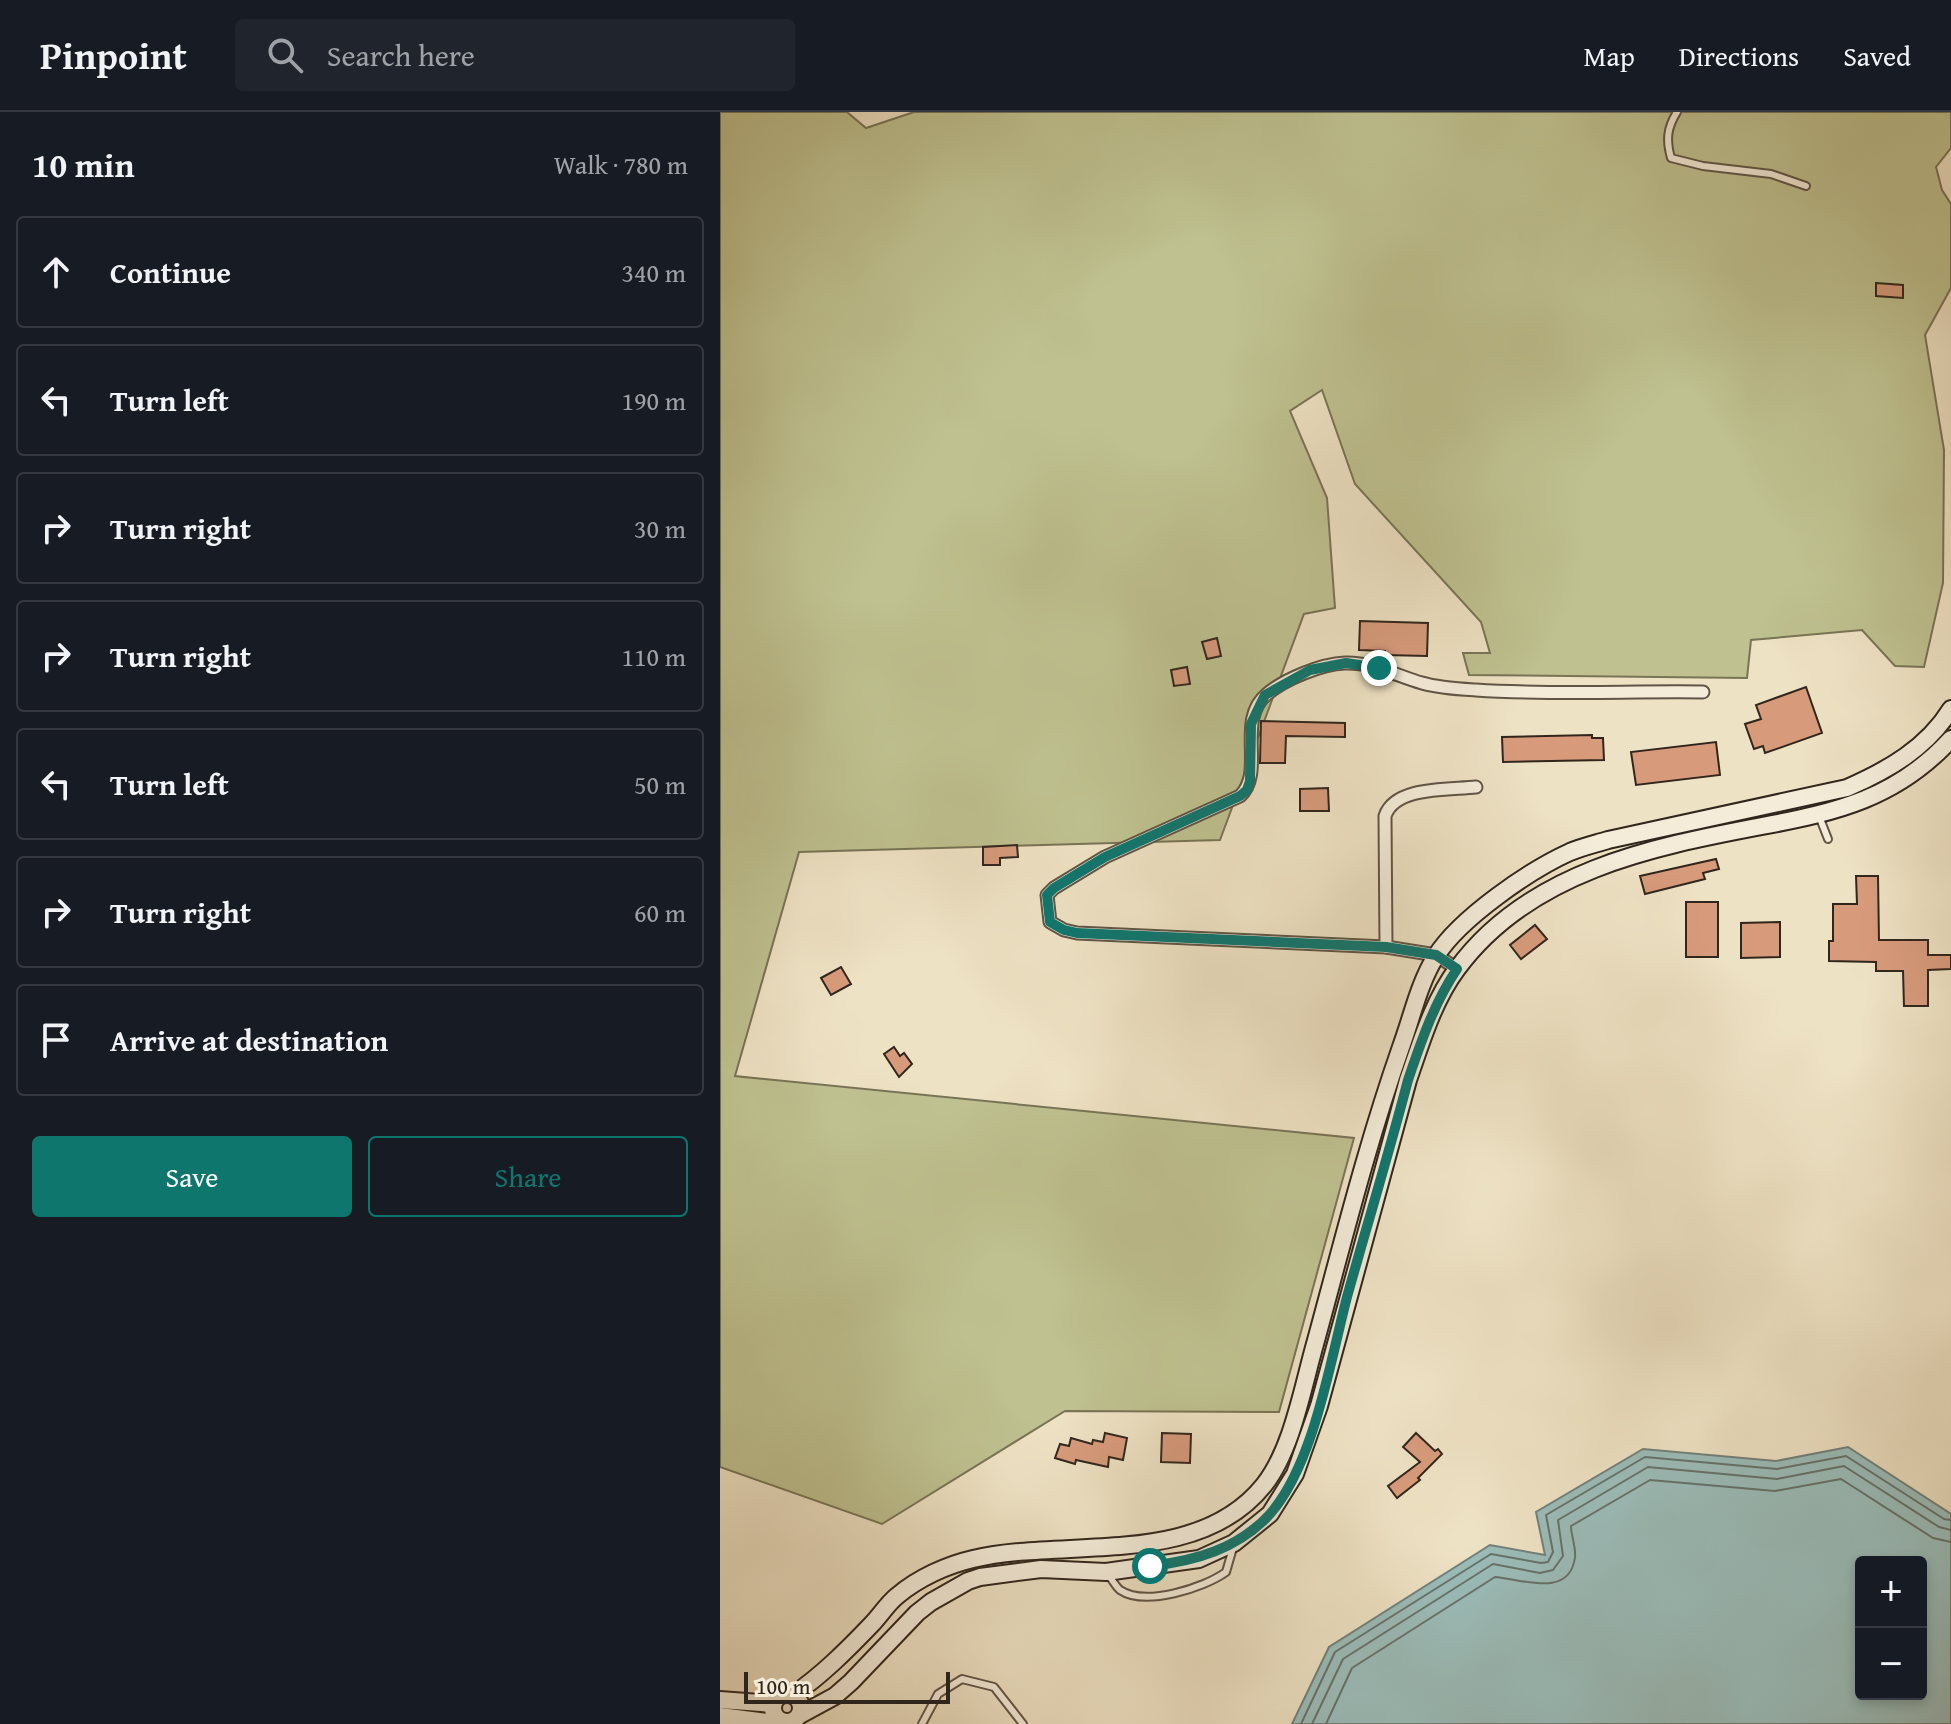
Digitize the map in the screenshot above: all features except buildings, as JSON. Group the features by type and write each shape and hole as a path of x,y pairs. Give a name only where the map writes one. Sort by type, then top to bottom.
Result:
{"main road":[{"path":"790,1721 774,1714 773,1704 779,1696 793,1695 840,1657 894,1598 944,1569 1001,1553 1153,1542 1188,1535 1219,1521 1254,1496 1277,1465 1285,1442 1394,1069 1420,992 1436,955 1461,926 1518,882 1570,852 1608,840 1847,788 1898,763 1934,732 1951,709"},
{"path":"720,1716 767,1722 790,1721 835,1696 898,1630 924,1608 968,1581 989,1575 1041,1569 1106,1572 1199,1559 1234,1543 1270,1514 1284,1494 1302,1457 1319,1406 1408,1080 1442,992 1478,944 1509,916 1570,878 1648,851 1819,816 1905,780 1923,768 1951,739"},
{"path":"1815,795 1819,816"},
{"path":"790,1721 802,1706 793,1695"},
{"path":"720,1700 773,1704"}],"street":[{"path":"1457,969 1436,955 1386,947 1077,933 1050,922 1047,895 1105,857 1240,796 1247,790 1250,781 1251,724 1265,695 1310,670 1346,663 1379,668 1423,684 1476,690 1703,692"},
{"path":"1386,947 1385,816 1388,807 1394,801 1412,794 1476,787"}],"lane":[{"path":"1677,112 1669,126 1667,141 1671,158 1703,166 1771,174 1806,186"},
{"path":"1819,816 1828,839"},
{"path":"1106,1572 1121,1591 1162,1595 1190,1591 1226,1572 1234,1543"},
{"path":"922,1724 938,1694 962,1679 994,1687 1023,1724"}],"green space":[{"path":"720,112 847,112 866,128 914,112 1951,112 1951,148 1936,167 1942,190 1951,204 1951,288 1925,335 1944,450 1943,583 1924,667 1895,666 1862,630 1751,640 1747,678 1469,675 1463,653 1490,653 1481,622 1355,484 1322,390 1290,411 1327,498 1335,608 1304,614 1220,840 799,852 735,1076 1354,1138 1279,1412 1065,1411 882,1524 720,1467"}],"water":[{"path":"1848,1447 1951,1514 1951,1724 1292,1724 1329,1647 1490,1545 1545,1555 1536,1512 1643,1449 1776,1461"}],"route":[{"path":"1150,1566 1199,1559 1234,1543 1270,1514 1295,1474 1319,1406 1408,1080 1442,992 1457,969 1436,955 1386,947 1077,933 1050,922 1047,895 1105,857 1240,796 1247,790 1250,781 1251,724 1265,695 1310,670 1346,663 1379,668"}]}
